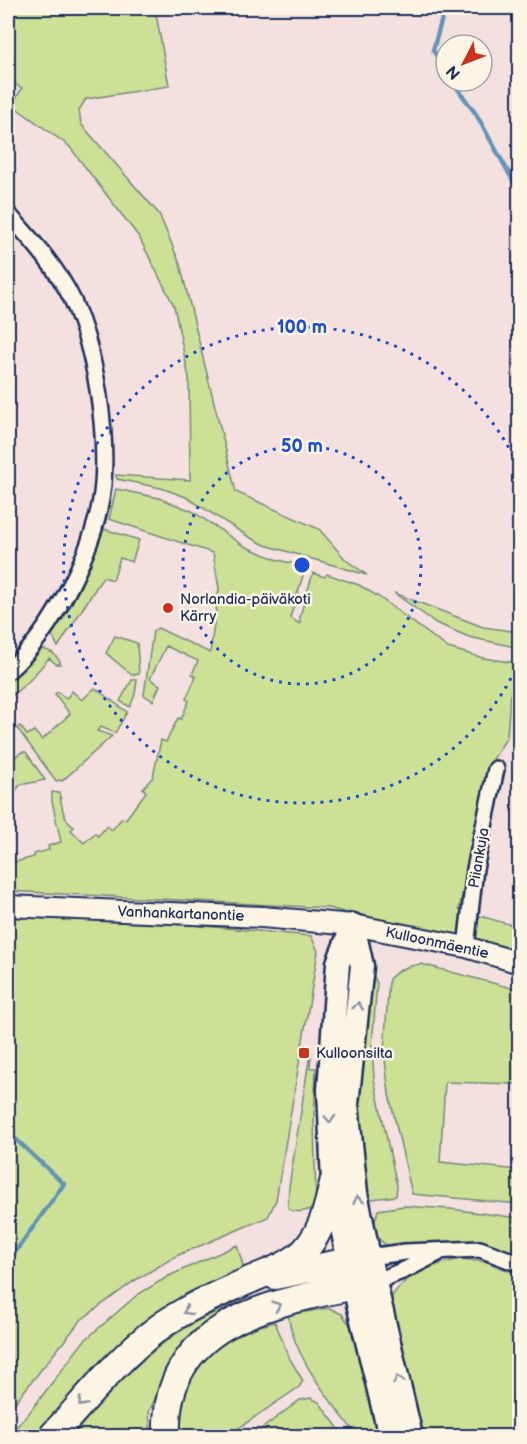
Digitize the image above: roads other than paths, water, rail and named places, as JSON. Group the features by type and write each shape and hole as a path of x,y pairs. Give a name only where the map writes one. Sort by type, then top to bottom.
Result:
{"highway":[{"path":"52,1437 112,1370 157,1329 180,1314 289,1262 305,1250 327,1210 333,1183"},
{"path":"239,1285 359,1259"},
{"path":"167,1435 168,1410 180,1372 188,1358 207,1337 223,1326 247,1315 308,1296 365,1284"}],"main road":[{"path":"354,925 338,963 329,1090 333,1183 359,1259 411,1437"},
{"path":"354,925 362,966 348,1104 359,1259"},
{"path":"365,1284 390,1437"}],"street":[{"path":"8,214 47,259 72,300 90,350 102,427 103,484 98,513 83,557 60,608 30,648 8,671"},
{"name":"Piiankuja","path":"466,947 475,869 496,769"},
{"name":"Vanhankartanontie","path":"8,906 262,917 354,925"},
{"name":"Kulloonmäentie","path":"354,925 466,947 519,963"},
{"path":"359,1259 405,1252 480,1249 519,1264"},
{"path":"365,1284 407,1269 441,1252"}],"waterway":[{"path":"438,33 445,8"},
{"path":"434,46 434,52"},
{"path":"461,93 476,114 520,193"},
{"path":"8,1132 64,1184 8,1262"}],"place":[{"name":"Norlandia-päiväkoti Kärry","path":"168,608"},
{"name":"Kulloonsilta","path":"304,1053"}]}
